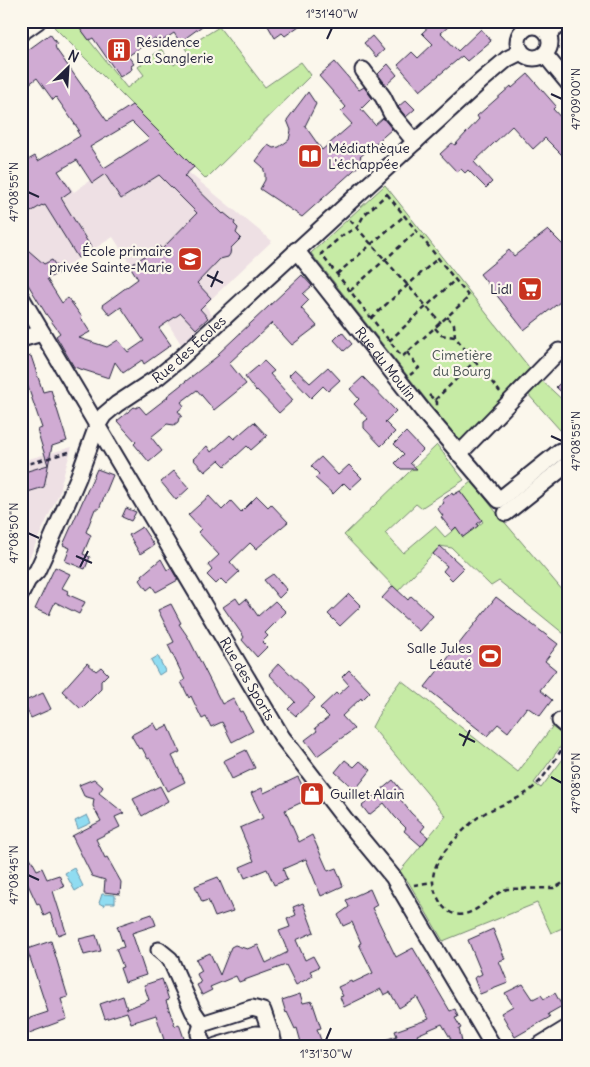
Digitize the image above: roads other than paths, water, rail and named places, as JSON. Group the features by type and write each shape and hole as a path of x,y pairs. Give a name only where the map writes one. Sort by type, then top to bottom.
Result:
{"street":[{"path":"21,33 38,21"},
{"path":"548,33 566,21"},
{"path":"520,25 537,25 548,33 550,44 545,55 530,58 521,52 517,42 520,25"},
{"name":"Rue des Écoles","path":"21,594 28,580 37,571 49,546 78,478 97,426 104,415 111,408 158,377 494,70 521,52"},
{"path":"545,55 569,84"},
{"path":"363,70 383,97 391,113 415,142"},
{"name":"Rue du Moulin","path":"296,250 430,410 459,454 500,500 564,457"},
{"name":"Rue des Sports","path":"21,297 282,738 345,820 393,877 493,1046"},
{"path":"21,339 42,333"},
{"path":"459,454 559,350"},
{"path":"490,437 518,408"},
{"path":"506,513 564,457"},
{"path":"159,950 170,959 193,1011 202,1024 200,1034 205,1046"},
{"path":"202,1024 252,1008 263,1011 273,1041"},
{"path":"538,1046 569,1027"},
{"path":"216,1046 256,1034 273,1041"}],"water":[{"path":"158,656 165,671 159,675 151,660"},
{"path":"87,815 91,823 78,829 75,821"},
{"path":"74,868 83,886 75,891 65,873"},
{"path":"102,894 115,895 115,903 106,903 104,906 99,903"}],"place":[{"name":"Résidence La Sanglerie","path":"119,50"},
{"name":"Médiathèque L'échappée","path":"310,156"},
{"name":"École primaire privée Sainte-Marie","path":"190,259"},
{"name":"Lidl","path":"530,289"},
{"name":"Salle Jules Léauté","path":"490,656"},
{"name":"Guillet Alain","path":"312,794"}],"park label":[{"name":"Cimetière du Bourg","path":"462,364"}]}
